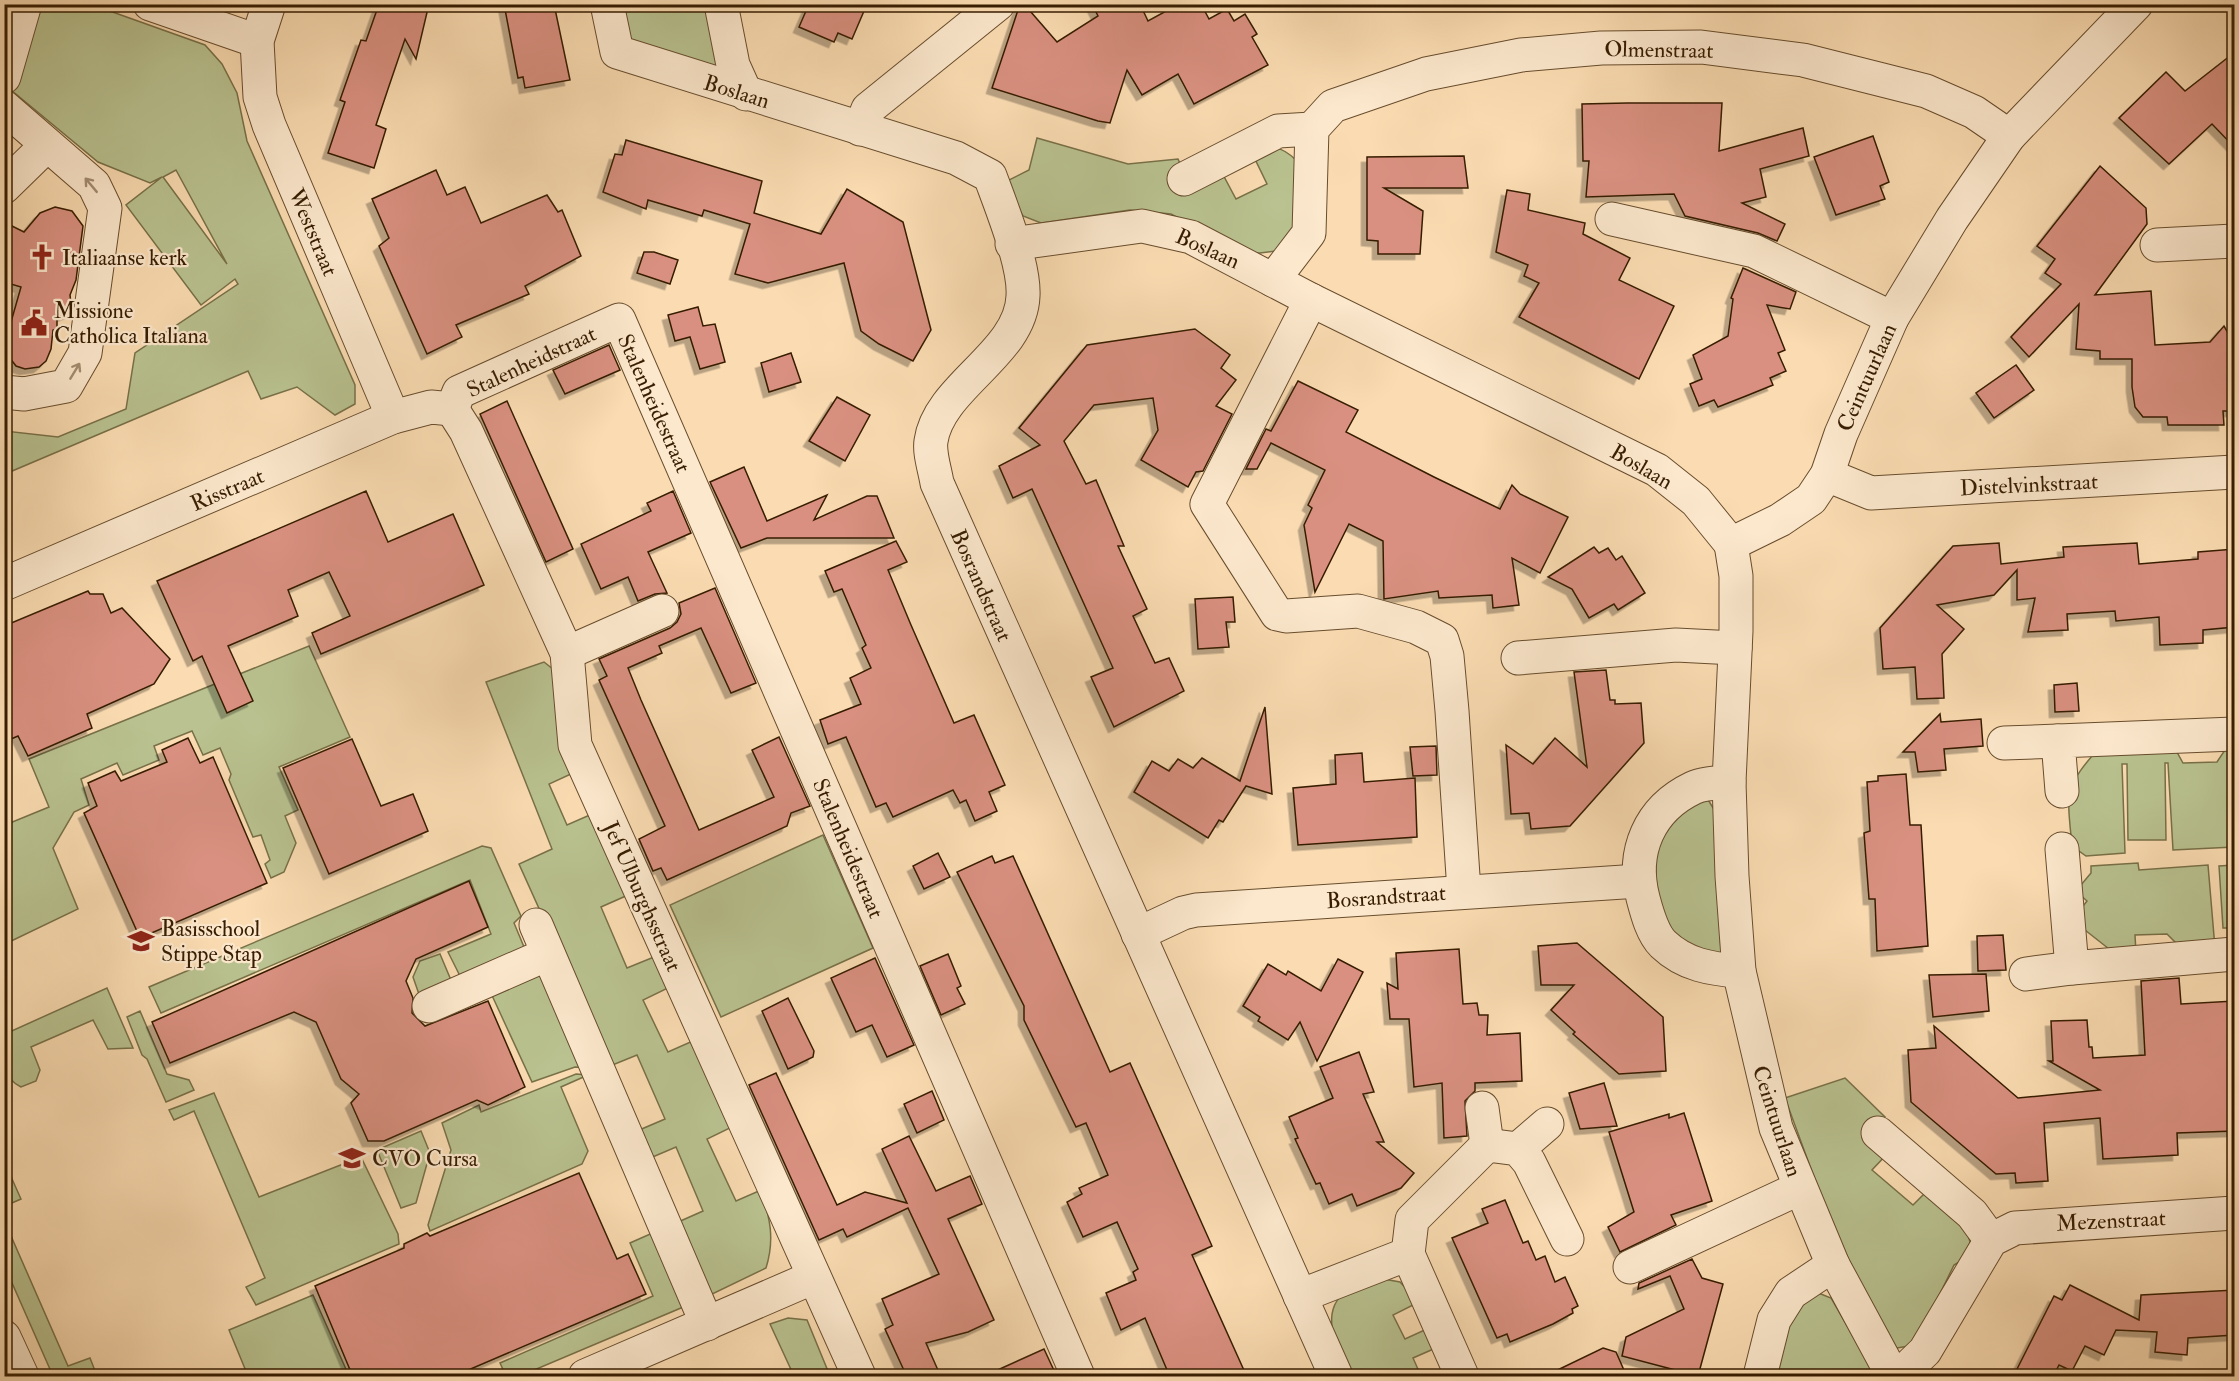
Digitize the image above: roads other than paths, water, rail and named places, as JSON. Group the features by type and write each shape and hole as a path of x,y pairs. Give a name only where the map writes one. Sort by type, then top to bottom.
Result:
{"street":[{"path":"4,77 25,4"},
{"path":"150,4 257,41"},
{"name":"Weststraat","path":"269,4 257,41 260,97 269,125 393,417"},
{"name":"Boslaan","path":"607,4 617,52 956,158 990,176 1012,244 1147,226 1191,237 1311,300 1657,470 1696,501 1731,544"},
{"path":"721,4 733,65 746,94"},
{"path":"860,129 868,109 998,4"},
{"name":"Ceintuurlaan","path":"1893,1377 1833,1265 1776,1128 1739,971 1732,876 1729,782 1736,576 1731,544 1780,520 1811,499 1827,476 1840,434 1892,318 1952,219 2009,136 2136,4"},
{"name":"Olmenstraat","path":"1312,129 1333,106 1426,74 1521,55 1601,48 1701,47 1803,60 1919,89 1974,112 2009,136"},
{"path":"4,107 94,185 105,208 86,353 66,386 24,394 4,392"},
{"path":"1184,179 1278,131 1312,129 1309,233 1273,280"},
{"path":"4,187 47,145"},
{"path":"1612,219 1754,251 1892,318"},
{"path":"2157,245 2235,241"},
{"name":"Bosrandstraat","path":"1012,244 1024,295 1019,316 1006,338 944,411 931,442 937,483 1336,1377"},
{"path":"1311,300 1207,504 1277,614 1286,616 1358,611 1416,627 1442,640 1447,656 1452,711 1464,891"},
{"name":"Stalenheidstraat","path":"452,409 459,392 619,320"},
{"name":"Stalenheidestraat","path":"619,320 1078,1377"},
{"name":"Risstraat","path":"4,584 393,417 431,407 452,409"},
{"name":"Jef Ulburghsstraat","path":"452,409 466,431 567,653 575,745 860,1377"},
{"name":"Distelvinkstraat","path":"1827,476 1872,493 2235,472"},
{"path":"567,653 662,611"},
{"path":"1518,658 1676,645 1735,648"},
{"path":"2004,743 2235,734"},
{"path":"2058,741 2062,791"},
{"path":"1729,782 1695,787 1667,804 1650,824 1640,850 1639,881 1648,917 1662,943 1692,963 1709,969 1739,971"},
{"path":"2062,849 2072,968"},
{"name":"Bosrandstraat","path":"1138,934 1182,913 1196,910 1639,881"},
{"path":"429,1006 542,939 707,1323"},
{"path":"2026,974 2235,954"},
{"path":"1482,1108 1486,1145"},
{"path":"1518,1149 1547,1124"},
{"path":"1878,1133 1972,1214 1991,1240 1925,1351 1899,1377"},
{"path":"1486,1145 1518,1149 1528,1162 1568,1239"},
{"path":"1462,1377 1408,1254 1412,1220 1486,1145"},
{"path":"1630,1267 1800,1188"},
{"name":"Mezenstraat","path":"1991,1240 2015,1228 2033,1225 2235,1213"},
{"path":"1300,1296 1408,1254"},
{"path":"1760,1377 1774,1320 1791,1293 1833,1265"},
{"path":"589,1376 814,1277"},
{"path":"4,1337 21,1377"}],"place":[{"name":"Italiaanse kerk","path":"42,257"},
{"name":"Missione Catholica Italiana","path":"34,323"},
{"name":"Basisschool Stippe Stap","path":"141,941"},
{"name":"CVO Cursa","path":"352,1158"}]}
